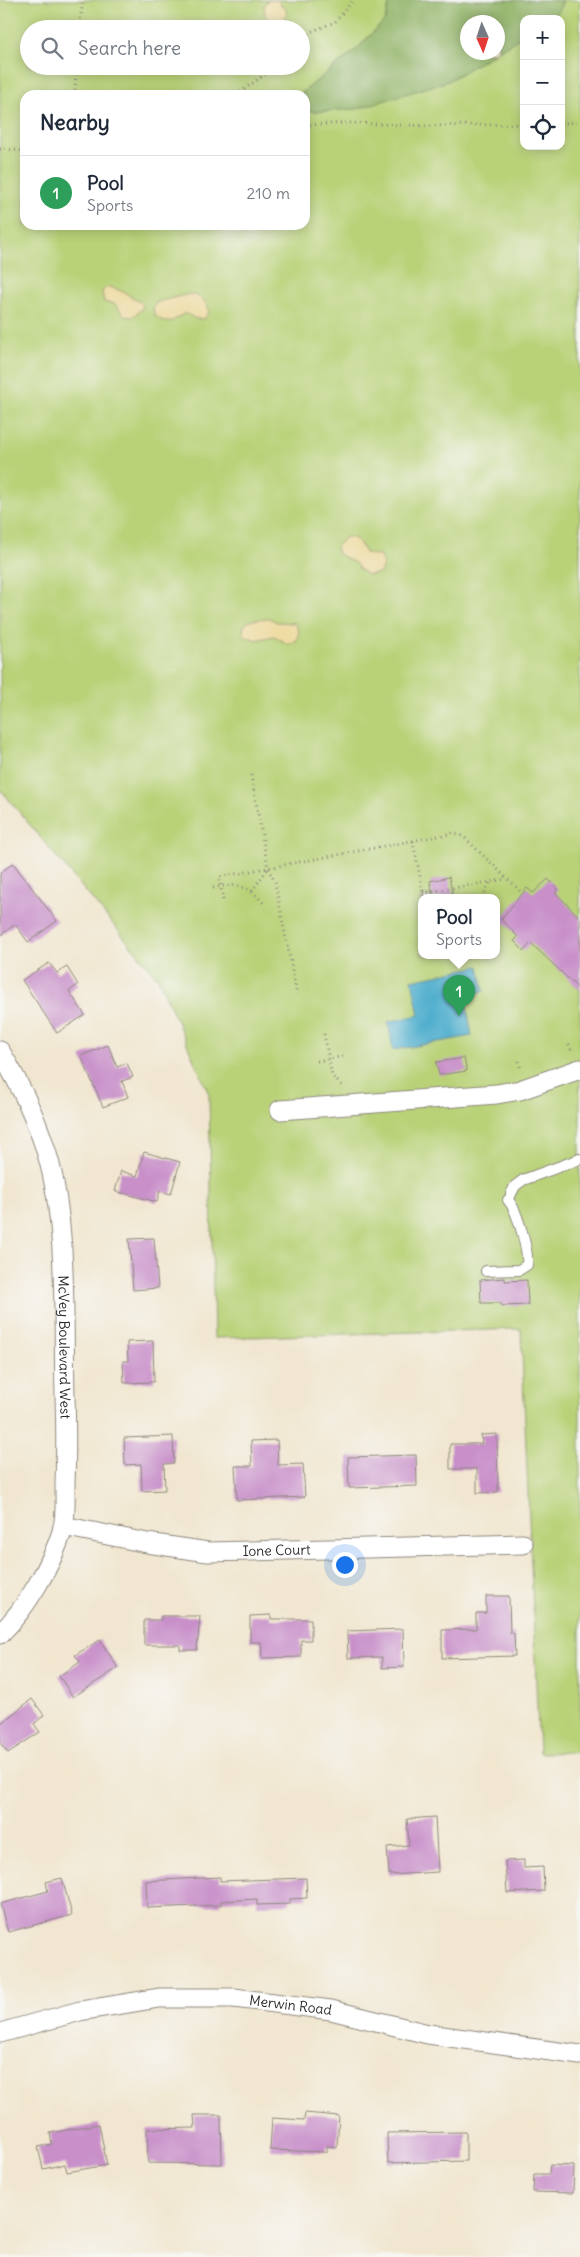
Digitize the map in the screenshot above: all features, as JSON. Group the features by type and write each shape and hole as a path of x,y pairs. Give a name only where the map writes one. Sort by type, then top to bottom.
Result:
{"street":[{"name":"McVey Boulevard West","path":"0,1051 32,1110 47,1156 56,1197 60,1252 67,1444 63,1526 53,1554 30,1596 10,1625 0,1634"},
{"path":"280,1110 503,1093 580,1069"},
{"name":"Ione Court","path":"63,1526 147,1543 208,1552 523,1544"},
{"name":"Merwin Road","path":"0,2033 80,2011 159,1998 234,1998 331,2010 428,2034 580,2055"}],"lane":[{"path":"486,1271 519,1270 527,1265 527,1255 516,1212 510,1197 515,1186 523,1180 580,1159"}],"path":[{"path":"80,20 83,0"},
{"path":"310,32 335,22 353,0"},
{"path":"76,75 76,90"},
{"path":"243,90 264,75"},
{"path":"565,122 580,122"},
{"path":"310,125 351,123 428,126 520,124"},
{"path":"0,149 20,151"},
{"path":"250,775 268,868 275,882 297,994"},
{"path":"223,900 219,877 450,834 460,834 522,893"},
{"path":"413,841 424,894"},
{"path":"252,891 268,868"},
{"path":"429,894 508,879"},
{"path":"484,894 491,882"},
{"path":"213,888 241,886 252,891 264,904"},
{"path":"324,1034 328,1059 334,1079 342,1087 350,1089"},
{"path":"317,1061 346,1056"},
{"path":"516,1076 522,1074 519,1061"}],"green space":[{"path":"0,0 390,0 385,20 356,50 305,90 20,90 20,230 310,230 310,110 314,112 448,81 483,60 505,60 505,46 520,37 520,150 565,150 565,15 555,15 559,11 562,0 580,0 580,1752 539,1753 521,1329 214,1338 209,1094 158,978 0,789"},
{"path":"390,0 562,0 561,7 555,15 520,15 520,37 505,47 505,15 460,15 460,60 483,60 448,81 357,109 314,112 310,110 310,90 305,90 356,50 385,20"}],"sand":[{"path":"268,0 279,0 287,13 283,20 270,20 265,16 264,5"},
{"path":"107,287 120,291 136,300 143,305 142,309 132,317 125,316 115,304 104,302 102,291"},
{"path":"189,294 199,297 207,305 209,312 204,319 196,319 185,313 172,321 165,322 155,316 153,308 157,302"},
{"path":"345,537 355,539 360,543 365,553 380,556 383,565 380,573 368,575 360,570 355,563 338,554 336,547"},
{"path":"269,618 277,622 295,623 299,632 296,641 288,644 274,636 256,640 244,635 244,626 247,623"}],"water":[{"path":"479,966 484,991 465,996 472,1036 393,1050 388,1022 419,1015 412,980"}],"building":[{"path":"13,863 57,921 28,942 15,924 0,936 0,873"},
{"path":"449,877 452,894 432,894 430,881"},
{"path":"548,879 558,889 555,892 580,918 580,990 531,943 524,951 514,941 518,937 501,919 527,888 533,893"},
{"path":"49,963 57,973 67,967 78,985 69,991 85,1015 57,1033 22,980"},
{"path":"108,1045 117,1067 127,1063 133,1077 122,1081 128,1097 103,1107 81,1056"},
{"path":"464,1058 467,1071 439,1075 436,1062"},
{"path":"144,1152 180,1162 171,1194 160,1191 157,1202 115,1191 121,1171 137,1176"},
{"path":"154,1238 158,1288 133,1290 129,1239"},
{"path":"505,1278 505,1281 527,1280 528,1305 501,1306 501,1303 481,1303 480,1280"},
{"path":"153,1341 154,1382 124,1383 123,1361 128,1361 127,1342"},
{"path":"497,1434 498,1492 477,1493 477,1469 450,1469 450,1444 482,1444 481,1435"},
{"path":"173,1436 174,1463 164,1464 165,1490 142,1491 141,1464 125,1465 124,1438"},
{"path":"277,1440 278,1465 303,1464 305,1497 237,1500 235,1466 252,1466 251,1441"},
{"path":"416,1455 417,1486 349,1488 348,1457"},
{"path":"486,1596 509,1596 510,1633 514,1633 515,1656 442,1658 442,1630 476,1629 476,1613 486,1613"},
{"path":"271,1615 271,1619 311,1619 311,1640 301,1640 301,1657 262,1658 261,1642 250,1642 250,1616"},
{"path":"161,1616 200,1616 197,1650 180,1650 180,1645 144,1645 144,1620 161,1620"},
{"path":"403,1629 404,1667 382,1668 382,1657 348,1658 347,1631"},
{"path":"100,1640 118,1668 73,1697 59,1676 80,1662 75,1655"},
{"path":"32,1699 44,1715 34,1724 40,1732 8,1753 0,1743 0,1724"},
{"path":"435,1817 438,1872 389,1875 387,1847 409,1845 407,1819"},
{"path":"524,1860 524,1868 543,1867 544,1891 507,1893 505,1861"},
{"path":"220,1877 220,1881 306,1878 307,1898 290,1899 290,1904 257,1905 257,1899 221,1901 221,1905 147,1908 146,1881"},
{"path":"62,1878 72,1915 8,1932 0,1904 48,1891 46,1882"},
{"path":"305,2113 339,2116 337,2147 327,2146 327,2152 270,2150 272,2118 304,2120"},
{"path":"194,2115 221,2115 222,2164 148,2163 147,2129 195,2128"},
{"path":"99,2124 107,2165 67,2172 65,2164 43,2169 38,2147 52,2144 50,2133"},
{"path":"466,2132 466,2161 388,2163 387,2133"},
{"path":"550,2165 574,2166 573,2193 533,2192 534,2174 549,2174"}],"place":[{"name":"Pool","path":"459,1016"}]}
